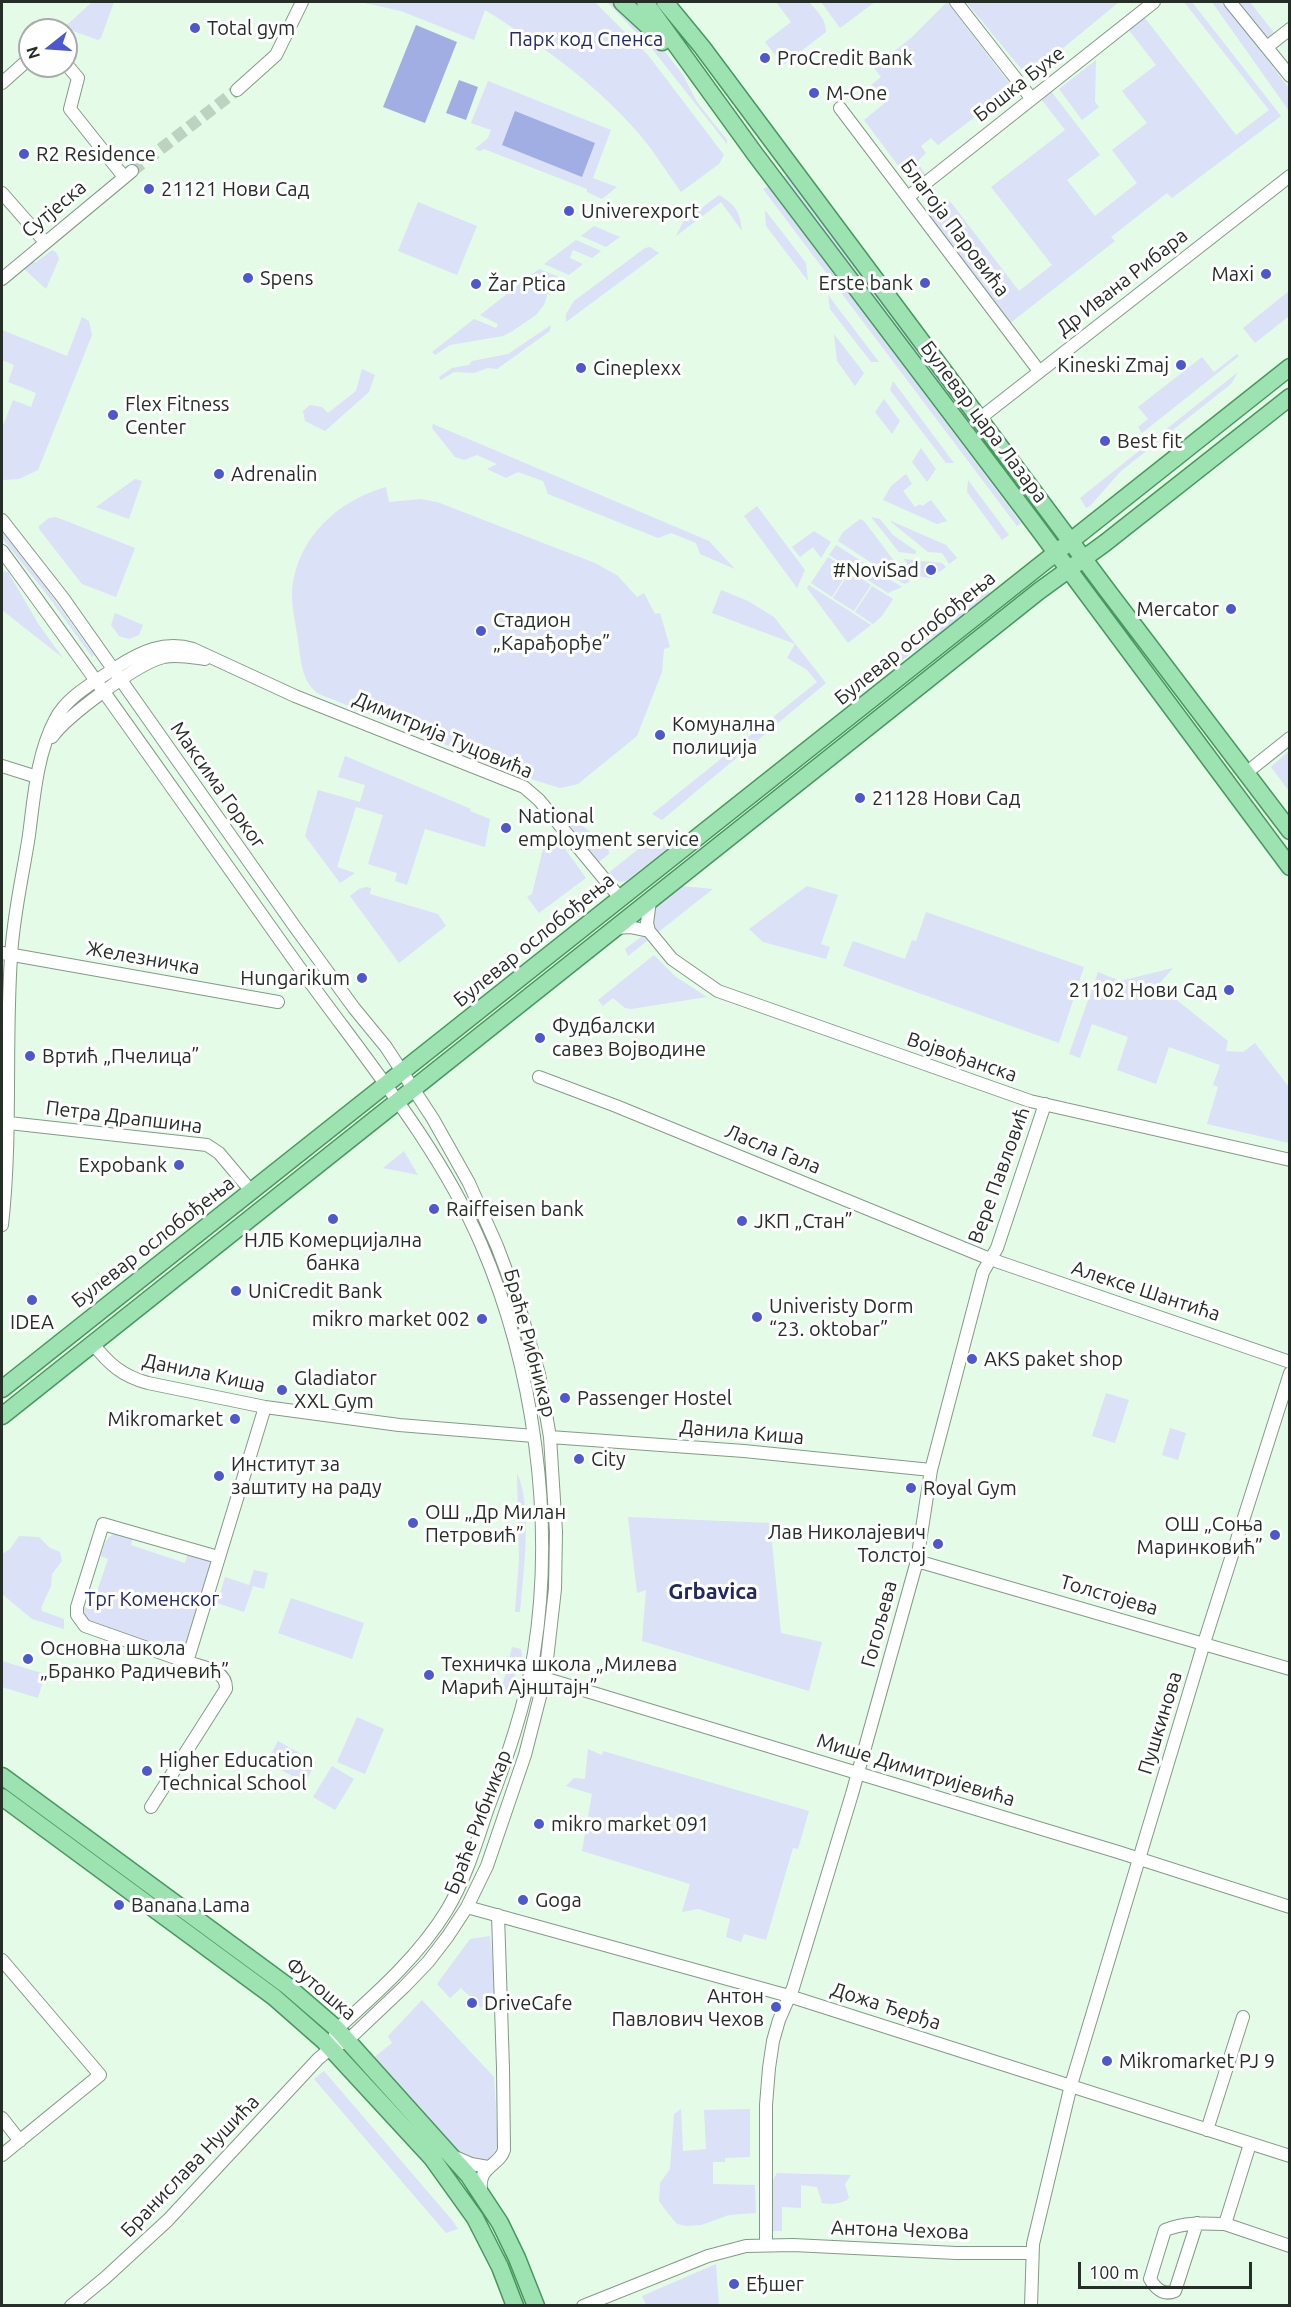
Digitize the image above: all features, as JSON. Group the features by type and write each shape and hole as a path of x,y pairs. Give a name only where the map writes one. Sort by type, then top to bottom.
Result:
{"main road":[{"path":"622,2 648,26 676,59 697,75"},
{"name":"Булевар цара Лазара","path":"645,2 697,75 1290,867"},
{"name":"Булевар цара Лазара","path":"665,2 702,47 1290,831"},
{"name":"Булевар ослобођења","path":"2,1389 1290,367"},
{"name":"Булевар ослобођења","path":"2,1416 1068,570 1290,397"},
{"name":"Футошка","path":"2,1776 286,1985 343,2034 454,2157 482,2195 509,2241 536,2306"},
{"name":"Футошка","path":"2,1797 274,1997 331,2048 432,2158 475,2218 500,2267 515,2306"}],"street":[{"path":"237,90 276,55 302,2"},
{"path":"956,2 1031,98"},
{"name":"Бошка Бухе","path":"908,197 1154,2"},
{"path":"1230,2 1290,76"},
{"path":"1267,47 1290,29"},
{"path":"2,83 18,69"},
{"name":"Сутјеска","path":"2,279 128,174 70,109 78,78"},
{"name":"Благоја Паровића","path":"840,108 1039,371"},
{"name":"Др Ивана Рибара","path":"979,418 1290,176"},
{"path":"2,193 45,242"},
{"name":"Максима Горког","path":"2,520 63,598 289,918 354,1008 386,1047 414,1090"},
{"name":"Максима Горког","path":"2,551 7,566 97,682 397,1103"},
{"name":"Димитрија Туцовића","path":"2,1225 5,1140 9,1123 6,954 44,749 59,712 80,693 134,656 161,646 183,646 295,696 524,787 539,800 620,898"},
{"name":"Димитрија Туцовића","path":"44,749 65,722 147,663 164,657 178,656 212,660"},
{"path":"1246,773 1290,738"},
{"path":"2,766 38,777"},
{"path":"617,928 630,927 649,931 647,923 650,901"},
{"name":"Војвођанска","path":"649,931 672,959 718,991 848,1038 1045,1104 1290,1160"},
{"name":"Железничка","path":"6,954 278,1002"},
{"name":"Ласла Гала","path":"539,1077 616,1106 990,1259"},
{"name":"Браће Рибникар","path":"343,2034 428,1962 467,1907 487,1866 525,1755 545,1677 553,1620 556,1532 550,1437 532,1349 517,1299 497,1246 469,1183 414,1090"},
{"name":"Браће Рибникар","path":"331,2048 421,1947 462,1884 501,1774 530,1674 542,1573 539,1487 534,1436 517,1355 503,1303 482,1246 452,1188 397,1103"},
{"name":"Вере Павловић","path":"990,1259 997,1248 1045,1104"},
{"name":"Петра Драпшина","path":"9,1123 207,1145 219,1152 251,1191"},
{"name":"Алексе Шантића","path":"990,1259 1290,1362"},
{"name":"Гогољева","path":"789,1996 858,1773 917,1561 931,1470 983,1272 990,1259"},
{"name":"Данила Киша","path":"93,1344 115,1368 130,1378 265,1407 399,1425 534,1436"},
{"name":"Пушкинова","path":"1071,2085 1204,1643 1290,1373"},
{"path":"187,1662 265,1407"},
{"name":"Данила Киша","path":"550,1437 744,1451 931,1470"},
{"path":"151,1807 226,1689 225,1679 220,1674 85,1626 77,1615 77,1607 104,1524 218,1557"},
{"name":"Толстојева","path":"917,1561 1290,1669"},
{"name":"Мише Димитријевића","path":"530,1674 1290,1907"},
{"name":"Дожа Ђерђа","path":"467,1907 789,1996 1290,2156"},
{"path":"482,2195 481,2184 488,2167 501,2156 504,2150 498,1915"},
{"path":"2,1960 100,2075 2,2155"},
{"path":"766,2245 766,2096 773,2041 789,1996"},
{"path":"1207,2130 1244,2018"},
{"name":"Бранислава Нушића","path":"71,2306 114,2271 168,2220 331,2048"},
{"path":"1030,2306 1033,2244 1071,2085"},
{"path":"2,2118 20,2140"},
{"path":"1224,2224 1250,2144"},
{"path":"454,2157 471,2164 488,2167"},
{"path":"1197,2223 1175,2291 1163,2292 1156,2288 1150,2278 1165,2230 1179,2224 1197,2223 1224,2224 1290,2246"},
{"name":"Антона Чехова","path":"583,2306 720,2251 746,2246 956,2253 1032,2253"}],"green space":[{"path":"92,2 114,2 101,38 98,40 78,33 78,18 75,18"},
{"name":"Парк код Спенса","path":"360,2 595,2 648,55 724,155 719,164 681,192 639,134 599,93 544,49 485,10 474,40 401,11"},
{"path":"607,2 618,2 662,48 683,75 697,102 727,140 727,144 653,50"},
{"path":"776,2 809,2 821,16 826,27 826,32 783,65 765,42 791,22"},
{"path":"821,2 875,2 840,28"},
{"path":"947,2 1013,88 938,145 931,138 921,146 926,153 917,162 928,178 915,188 864,120 885,103 871,85 881,77 874,68 912,37"},
{"path":"966,2 1119,2 1028,77"},
{"path":"1184,2 1192,2 1281,116 1172,198 1167,193 1111,237 1115,241 1009,324 928,218 950,201 1019,291 1052,265 991,187 1065,130 1041,99 1051,91 1100,155 1067,180 1095,216 1137,183 1112,150 1147,123 1122,91 1156,65 1125,25 1141,13 1236,135 1269,110"},
{"path":"1212,2 1223,2 1289,88 1289,111"},
{"path":"1238,2 1250,2 1275,34 1267,39"},
{"path":"1096,60 1095,102 1099,107 1082,120 1059,89"},
{"path":"488,81 611,130 593,178 617,187 602,199 587,192 587,189 484,149 480,151 475,149 488,138 491,130 471,123"},
{"path":"786,175 1044,518 1041,521 781,178"},
{"path":"768,186 1021,523 1017,526 763,189"},
{"path":"719,195 736,210 742,231 721,202 676,236 683,222"},
{"path":"418,202 477,226 457,275 398,251"},
{"path":"765,210 806,263 808,281 766,226"},
{"path":"594,226 620,237 606,247 581,236"},
{"path":"576,240 601,251 592,258 573,250 570,258 583,264 569,275 544,264"},
{"path":"650,247 659,253 566,322 566,314 574,301 645,248"},
{"path":"52,250 56,252 59,259 46,289 23,268 33,260 35,263"},
{"path":"539,269 564,279 547,295 544,305 536,315 503,336 450,345 435,355 432,352 474,319 496,328 498,324 480,315"},
{"path":"1289,291 1289,316 1255,343 1243,328"},
{"path":"828,295 879,362 871,362 830,309"},
{"path":"82,317 89,321 92,335 38,470 19,479 2,480 2,428 13,400 31,407 36,393 8,382 14,365 2,360 2,330 67,356"},
{"path":"551,325 550,331 497,369 488,368 474,373 454,372 441,380 439,377 452,368 469,365 472,361 508,354"},
{"path":"834,334 864,373 855,386 837,361"},
{"path":"1237,354 1239,356 1142,433 1138,427 1148,419 1138,407 1202,357 1214,372"},
{"path":"362,369 375,375 369,392 325,431 305,421 303,411 310,405 322,407 328,413 356,391"},
{"path":"1238,372 1231,384 1121,471 1086,508 1080,498"},
{"path":"893,381 954,463 946,463 890,390"},
{"path":"884,399 900,421 892,434 875,412"},
{"path":"433,424 709,541 735,569 700,554 696,543 671,533 658,538 548,494 543,481 518,472 506,478 487,469 497,464 477,455 464,460 455,457 432,428"},
{"path":"921,448 936,469 927,482 912,462"},
{"path":"906,474 912,484 903,491 915,507 920,504 922,506 931,500 947,521 937,524 883,500 891,486"},
{"path":"135,479 142,481 129,519 96,507"},
{"path":"968,480 1009,535 1002,540 967,492"},
{"name":"Стадион „Карађорђе”","path":"386,487 389,502 421,499 437,502 595,563 618,576 637,597 644,593 655,614 660,613 670,647 664,649 662,672 637,736 578,784 560,788 531,779 319,694 305,677 292,596 302,553 323,523 337,511 352,501"},
{"path":"757,506 805,570 797,588 744,516"},
{"path":"56,517 135,548 116,597 82,584 39,529 39,526 49,518"},
{"path":"871,517 880,519 893,535 916,551 916,554 899,552"},
{"path":"860,519 864,521 910,582 904,584 838,541 843,532"},
{"path":"891,521 946,545 957,558 949,564 942,553 928,552"},
{"path":"2,531 34,571 94,655 92,657 2,538"},
{"path":"814,531 831,542 821,558 813,547 800,557 792,547"},
{"path":"836,545 902,587 888,593 829,555"},
{"path":"828,557 849,570 832,597 811,583"},
{"path":"904,559 942,563 946,567 931,578 916,576"},
{"path":"2,571 8,572 39,625 63,658 2,610"},
{"path":"850,571 871,585 854,611 833,598"},
{"path":"809,585 871,625 848,643 807,588"},
{"path":"872,586 893,599 882,616 873,624 855,612"},
{"path":"984,586 991,595 882,675 867,682 863,681"},
{"path":"721,590 748,601 774,617 826,683 662,820 652,814 817,682 807,670 787,658 795,644 712,613"},
{"path":"115,613 143,625 139,635 129,639 119,636 111,625"},
{"path":"1289,751 1289,791 1271,767"},
{"path":"345,756 490,819 485,847 425,829 407,885 395,881 397,873 368,864 383,815 356,807 337,867 355,873 340,883 305,836 318,790 360,802 365,785 338,777"},
{"path":"570,816 608,846 609,854 599,862 569,824"},
{"path":"538,834 558,839 586,878 539,913 527,897 532,894 544,845 534,841"},
{"path":"656,835 667,849 626,881 620,882 607,874"},
{"path":"671,885 713,889 628,956 625,949 649,931 648,913"},
{"path":"807,886 838,895 821,944 830,947 826,959 763,942 749,929"},
{"path":"366,887 371,888 370,894 438,914 446,926 399,963 350,896"},
{"path":"926,912 1084,967 1059,1043 843,966 853,941 905,959 912,940 916,941"},
{"path":"654,955 676,977 707,997 631,1009 625,1008 613,998 603,1006 598,1000"},
{"path":"1173,968 1158,985 1228,1041 1226,1051 1243,1052 1255,1043 1289,1087 1289,1143 1207,1124 1218,1087 1213,1085 1220,1065 1169,1047 1156,1084 1117,1070 1128,1037 1092,1024 1080,1058 1069,1054 1098,972 1120,981"},
{"path":"404,1151 418,1175 383,1168"},
{"path":"1106,1393 1129,1400 1115,1443 1092,1436"},
{"path":"1170,1428 1186,1433 1178,1460 1162,1455"},
{"path":"517,1473 522,1487 526,1522 520,1612 515,1612 519,1560"},
{"path":"628,1517 770,1523 781,1633 822,1642 809,1691 642,1641 646,1590 637,1593"},
{"name":"Трг Коменског","path":"116,1533 133,1536 131,1545 185,1563 188,1553 208,1560 211,1565 182,1654 179,1655 86,1620 82,1606 91,1609 108,1559 101,1556 104,1545 109,1537"},
{"path":"19,1536 39,1537 50,1548 60,1552 62,1561 52,1574 51,1586 41,1608 42,1611 64,1619 64,1629 32,1619 2,1594 2,1554 10,1549"},
{"path":"254,1570 268,1573 264,1589 253,1586 244,1612 217,1603 225,1577 249,1585"},
{"path":"291,1598 364,1623 352,1659 278,1633"},
{"path":"512,1647 521,1649 522,1655 509,1689 501,1692"},
{"path":"2,1661 45,1674 38,1698 2,1687"},
{"path":"357,1717 384,1729 365,1774 337,1762"},
{"path":"278,1741 316,1762 305,1783 267,1762"},
{"path":"588,1749 602,1755 603,1751 809,1811 798,1849 793,1848 766,1940 744,1934 741,1942 726,1937 730,1919 698,1909 682,1912 690,1884 582,1851 592,1794 566,1786 574,1778 585,1779"},
{"path":"332,1766 354,1779 335,1810 313,1797"},
{"path":"490,1936 496,1994 481,2008 461,1988 450,1998 437,1984 470,1939"},
{"path":"422,2000 494,2077 498,2147 487,2161 472,2162 457,2154 372,2059 392,2043 388,2036"},
{"path":"324,2071 458,2229 446,2233 314,2079"},
{"path":"681,2109 683,2151 706,2149 704,2110 750,2109 750,2157 725,2158 725,2162 713,2162 713,2184 755,2185 756,2213 729,2215 701,2225 687,2226 677,2224 659,2201 660,2183 670,2169 674,2114"},
{"path":"777,2173 851,2175 845,2184 849,2198 843,2202 822,2203 817,2187 801,2185 801,2208 782,2207 782,2231 772,2231 770,2226 771,2183"},
{"path":"716,2264 719,2305 646,2305 642,2296"}],"water":[{"path":"416,25 457,42 425,123 383,107"},
{"path":"459,80 478,87 466,120 446,113"},
{"path":"515,111 595,143 582,177 502,145"}],"tunnel":[{"path":"132,171 237,90"}],"place":[{"name":"Total gym","path":"195,28"},
{"name":"ProCredit Bank","path":"765,58"},
{"name":"M-One","path":"814,93"},
{"name":"R2 Residence","path":"24,154"},
{"name":"21121 Нови Сад","path":"149,189"},
{"name":"Univerexport","path":"569,211"},
{"name":"Maxi","path":"1266,274"},
{"name":"Spens","path":"248,278"},
{"name":"Erste bank","path":"925,283"},
{"name":"Žar Ptica","path":"476,284"},
{"name":"Kineski Zmaj","path":"1181,365"},
{"name":"Cineplexx","path":"581,368"},
{"name":"Flex Fitness Center","path":"113,415"},
{"name":"Best fit","path":"1105,441"},
{"name":"Adrenalin","path":"219,474"},
{"name":"#NoviSad","path":"931,570"},
{"name":"Mercator","path":"1231,609"},
{"name":"Стадион „Карађорђе”","path":"481,631"},
{"name":"Комунална полиција","path":"660,735"},
{"name":"21128 Нови Сад","path":"860,798"},
{"name":"National employment service","path":"506,828"},
{"name":"Hungarikum","path":"362,978"},
{"name":"21102 Нови Сад","path":"1229,990"},
{"name":"Фудбалски савез Војводине","path":"540,1038"},
{"name":"Вртић „Пчелица”","path":"30,1056"},
{"name":"Expobank","path":"179,1165"},
{"name":"Raiffeisen bank","path":"434,1209"},
{"name":"НЛБ Комерцијална банка","path":"333,1219"},
{"name":"ЈКП „Стан”","path":"742,1221"},
{"name":"UniCredit Bank","path":"236,1291"},
{"name":"IDEA","path":"32,1300"},
{"name":"Univeristy Dorm “23. oktobar”","path":"757,1317"},
{"name":"mikro market 002","path":"482,1319"},
{"name":"AKS paket shop","path":"972,1359"},
{"name":"Gladiator XXL Gym","path":"282,1390"},
{"name":"Passenger Hostel","path":"565,1398"},
{"name":"Mikromarket","path":"235,1419"},
{"name":"City","path":"579,1459"},
{"name":"Институт за заштиту на раду","path":"219,1476"},
{"name":"Royal Gym","path":"911,1488"},
{"name":"ОШ „Др Милан Петровић”","path":"413,1523"},
{"name":"ОШ „Соња Маринковић”","path":"1275,1535"},
{"name":"Лав Николајевич Толстој","path":"938,1544"},
{"name":"Основна школа „Бранко Радичевић”","path":"28,1659"},
{"name":"Техничка школа „Милева Марић Ајнштајн”","path":"429,1675"},
{"name":"Higher Education Technical School","path":"147,1771"},
{"name":"mikro market 091","path":"539,1824"},
{"name":"Goga","path":"523,1900"},
{"name":"Banana Lama","path":"119,1905"},
{"name":"DriveCafe","path":"472,2003"},
{"name":"Антон Павлович Чехов","path":"776,2007"},
{"name":"Mikromarket PJ 9","path":"1107,2061"},
{"name":"Еђшег","path":"734,2284"}],"district":[{"name":"Grbavica","path":"713,1592"}]}
